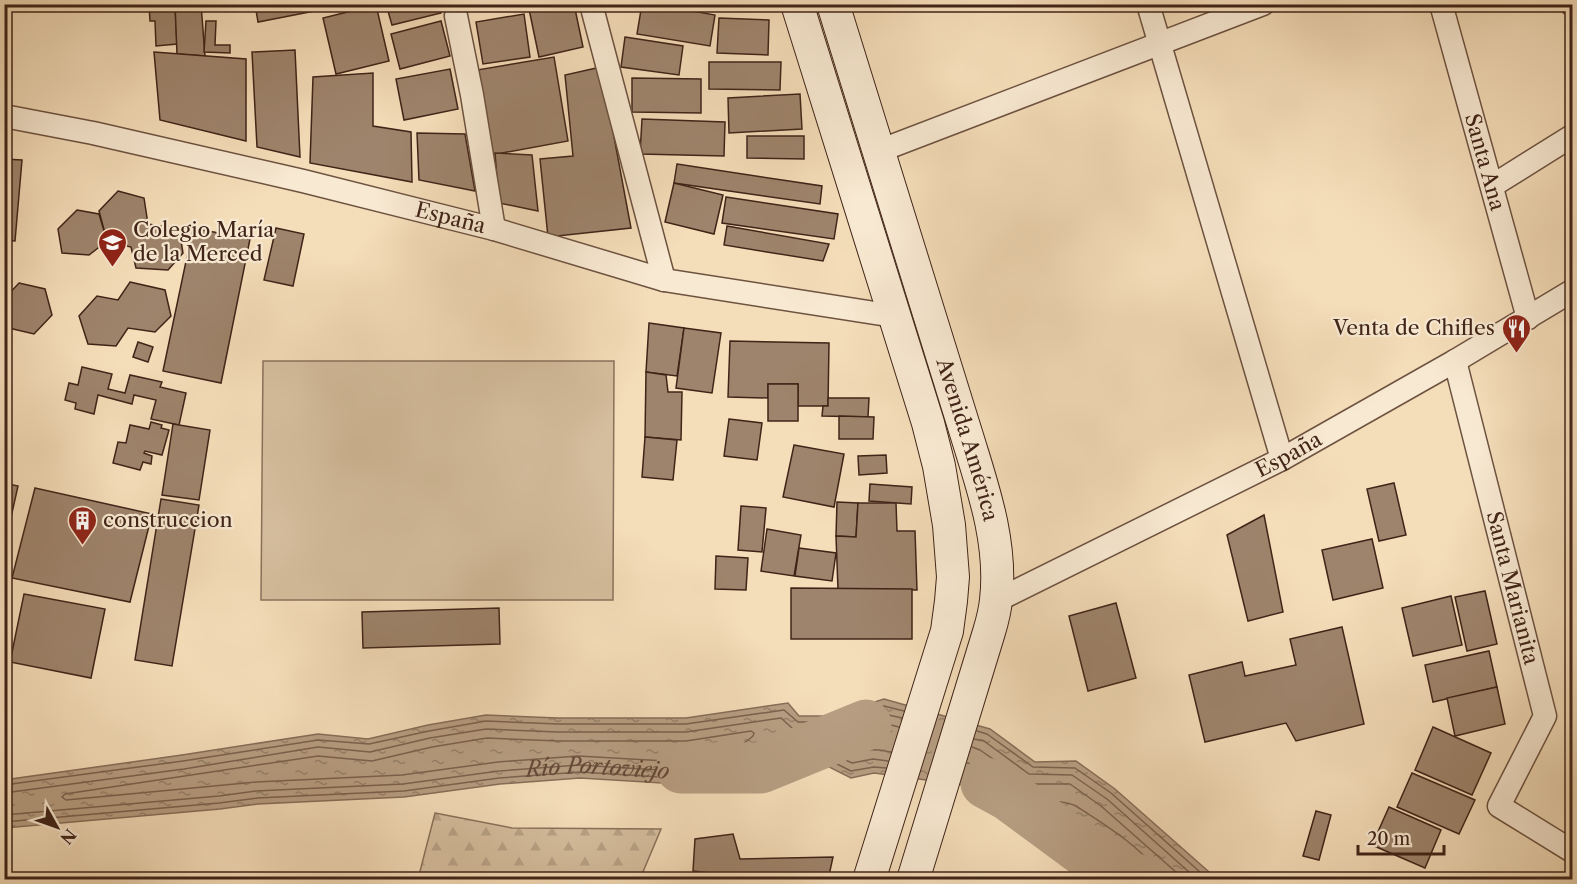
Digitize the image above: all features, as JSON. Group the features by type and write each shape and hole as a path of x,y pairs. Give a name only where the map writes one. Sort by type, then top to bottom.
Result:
{"street":[{"path":"591,4 664,280"},
{"name":"Avenida América","path":"797,4 928,423 945,498 953,577 947,631 869,879"},
{"name":"Avenida América","path":"833,4 985,495 996,554 996,601 989,632 916,869"},
{"path":"1148,4 1282,459"},
{"path":"879,151 1263,4"},
{"name":"Santa Ana","path":"1441,4 1528,318"},
{"path":"456,16 472,95 494,229"},
{"name":"España","path":"4,116 105,136 303,181 494,229 664,280 894,316"},
{"path":"1492,186 1572,136"},
{"name":"España","path":"996,601 1282,459 1455,361 1572,291"},
{"name":"Santa Marianita","path":"1455,361 1545,716 1499,807 1572,851"}],"green space":[{"path":"263,361 614,361 613,600 261,600"},
{"path":"435,813 512,828 661,829 640,879 418,879"}],"water":[{"path":"884,699 990,729 1035,762 1076,761 1115,789 1217,879 1135,879 1117,863 1064,825 1021,818 971,786 874,773 851,778 829,767 817,756 784,748 761,758 728,787 580,778 500,784 404,797 258,804 5,828 4,780 318,734 368,739 486,715 558,718 686,718 788,703 799,716 830,716"}],"building":[{"path":"149,4 175,4 177,44 156,46 155,21 150,21"},
{"path":"175,4 201,4 205,56 177,54"},
{"path":"255,4 313,4 315,11 258,22"},
{"path":"386,4 439,4 441,13 392,25"},
{"path":"539,4 574,4 583,47 539,57 529,9 539,7"},
{"path":"642,4 715,15 710,46 637,34"},
{"path":"376,5 389,61 336,74 323,18"},
{"path":"524,14 530,57 483,64 476,22"},
{"path":"719,18 769,20 768,55 717,53"},
{"path":"206,21 216,21 215,45 230,45 230,53 204,52"},
{"path":"441,21 450,56 400,69 391,34"},
{"path":"625,37 683,46 679,75 621,67"},
{"path":"295,50 300,157 257,147 252,52"},
{"path":"154,52 246,59 246,141 160,120"},
{"path":"554,57 568,141 491,155 477,70"},
{"path":"709,62 781,62 780,90 709,89"},
{"path":"601,67 631,228 548,237 540,159 573,156 565,75"},
{"path":"450,69 458,109 404,120 396,79"},
{"path":"373,73 373,126 411,132 412,182 310,163 313,77"},
{"path":"632,78 701,79 701,113 632,112"},
{"path":"800,94 802,129 729,133 728,98"},
{"path":"642,119 725,122 724,156 640,154"},
{"path":"417,133 465,134 475,191 419,180"},
{"path":"747,136 804,136 804,159 747,158"},
{"path":"495,153 532,155 538,211 499,203"},
{"path":"4,159 22,160 15,241 4,240"},
{"path":"677,164 822,186 820,204 674,183"},
{"path":"674,183 723,195 714,234 665,222"},
{"path":"118,191 144,198 148,224 179,229 183,253 168,270 136,268 131,247 107,241 99,211"},
{"path":"726,197 838,214 834,239 722,223"},
{"path":"77,210 99,214 107,241 89,255 62,253 58,229"},
{"path":"727,226 829,244 823,261 724,245"},
{"path":"193,228 250,239 221,383 163,371"},
{"path":"276,228 304,234 293,286 264,280"},
{"path":"130,282 165,290 171,316 155,332 128,328 116,346 88,344 79,316 97,296 118,300"},
{"path":"19,283 45,289 52,315 34,334 9,328 4,314 4,299"},
{"path":"649,323 684,328 677,376 646,372"},
{"path":"684,328 721,333 712,393 676,388"},
{"path":"730,341 829,343 828,406 798,406 798,384 768,384 768,398 728,397"},
{"path":"138,342 153,347 148,362 133,357"},
{"path":"82,367 112,374 108,389 125,393 130,375 162,382 160,387 186,393 179,425 151,419 156,400 134,395 132,404 98,395 94,414 75,409 76,403 65,400 69,383 78,385"},
{"path":"646,372 666,375 668,392 682,392 681,440 645,437"},
{"path":"768,384 798,384 798,421 768,421"},
{"path":"828,398 869,398 868,417 822,416 823,406 828,406"},
{"path":"839,416 874,417 873,439 839,439"},
{"path":"729,419 762,423 757,460 724,456"},
{"path":"151,422 169,430 162,455 145,451 144,453 152,456 151,464 143,462 140,470 113,463 118,442 126,443 130,425 149,429"},
{"path":"173,424 210,430 199,500 162,495"},
{"path":"645,437 677,440 673,480 642,477"},
{"path":"794,445 844,454 834,507 783,497"},
{"path":"886,455 887,473 859,475 858,456"},
{"path":"4,483 18,486 4,549"},
{"path":"1394,483 1406,535 1379,541 1367,489"},
{"path":"870,484 912,487 911,504 869,501"},
{"name":"construccion","path":"35,488 152,514 130,602 12,578"},
{"path":"161,499 199,505 172,666 135,660"},
{"path":"837,502 858,503 856,537 836,536"},
{"path":"858,503 896,503 897,531 915,531 917,590 838,589 836,536 856,537"},
{"path":"741,506 766,508 762,552 738,550"},
{"path":"1264,515 1283,612 1248,621 1227,535"},
{"path":"767,529 801,535 794,576 761,571"},
{"path":"1372,539 1383,588 1333,600 1322,550"},
{"path":"799,548 836,553 832,581 795,576"},
{"path":"716,556 748,558 746,590 715,589"},
{"path":"791,588 912,589 912,639 791,639"},
{"path":"1485,591 1497,644 1467,651 1455,597"},
{"path":"24,594 105,609 91,678 10,662"},
{"path":"1451,596 1462,645 1413,656 1402,608"},
{"path":"1116,603 1136,678 1088,691 1069,616"},
{"path":"499,608 500,644 363,648 362,612"},
{"path":"1342,627 1364,724 1296,741 1286,723 1205,742 1189,675 1242,662 1245,676 1296,665 1290,639"},
{"path":"1489,651 1497,687 1433,702 1425,665"},
{"path":"1497,687 1505,724 1455,736 1447,698"},
{"path":"1433,727 1491,753 1472,795 1415,770"},
{"path":"1412,773 1475,800 1459,834 1397,807"},
{"path":"1389,807 1441,830 1425,868 1372,845"},
{"path":"1316,811 1331,815 1319,860 1303,856"},
{"path":"733,834 740,859 833,857 828,880 716,880 717,874 693,871 695,839"}],"waterway":[{"name":"Río Portoviejo","path":"681,768 761,768 866,725"},
{"name":"Río Portoviejo","path":"986,783 1008,795 1110,870 1138,880"}],"place":[{"name":"Colegio María de la Merced","path":"112,268"},
{"name":"Venta de Chifles","path":"1516,354"},
{"name":"construccion","path":"82,546"}]}
